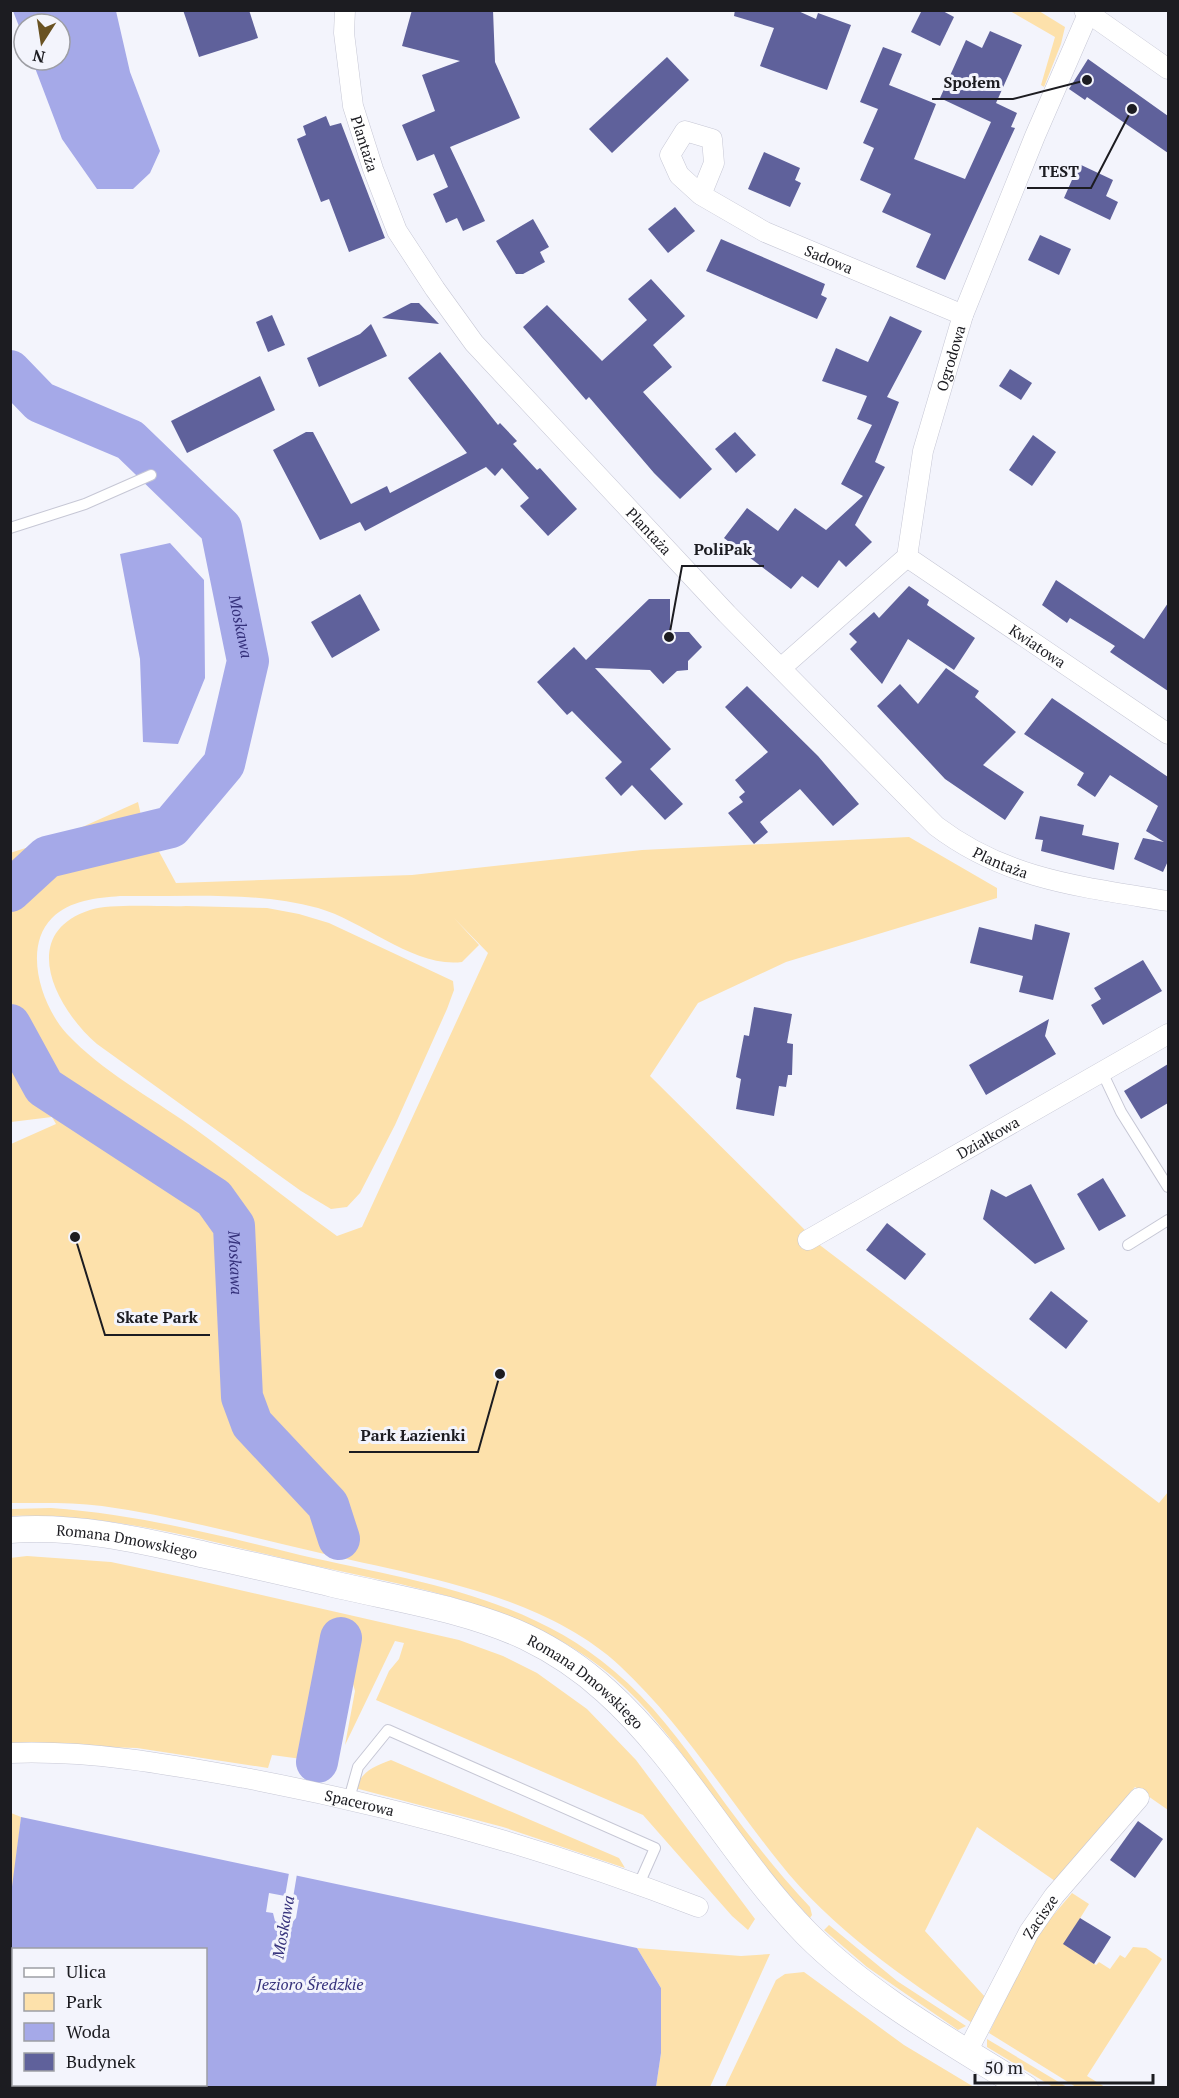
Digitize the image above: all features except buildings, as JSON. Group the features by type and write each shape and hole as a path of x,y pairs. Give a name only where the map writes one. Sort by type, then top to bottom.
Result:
{"street":[{"name":"Plantaża","path":"345,10 344,33 353,106 373,169 397,231 474,343 781,668 936,826 964,847 1015,870 1074,885 1168,901"},
{"path":"1086,12 1168,69"},
{"name":"Ogrodowa","path":"907,557 923,451 963,315 1086,12"},
{"name":"Sadowa","path":"701,195 765,232 963,315"},
{"path":"781,668 907,557"},
{"name":"Kwiatowa","path":"907,557 1168,734"},
{"name":"Działkowa","path":"808,1240 1103,1074 1168,1034"},
{"name":"Romana Dmowskiego","path":"10,1530 72,1530 132,1538 289,1573 469,1616 525,1637 566,1659 606,1691 647,1732 736,1853 808,1934 867,1985 1025,2088"},
{"name":"Spacerowa","path":"10,1753 137,1758 349,1798 484,1835 639,1884 698,1907"},
{"name":"Zacisze","path":"967,2052 1029,1932 1054,1896 1139,1798"}],"lane":[{"path":"10,528 85,504 151,475"},
{"path":"1103,1074 1121,1112 1168,1187"},
{"path":"1128,1245 1168,1220"},
{"path":"349,1798 358,1767 388,1730 655,1848 639,1884"}],"green space":[{"path":"1010,11 1039,11 1065,27 1061,44 1044,87 1041,85 1055,37"},
{"path":"138,802 142,820 176,883 412,875 642,850 909,837 997,888 997,898 786,962 698,1003 650,1076 821,1246 1159,1503 1168,1492 1168,1810 1135,1787 1055,1881 977,1827 925,1931 986,1998 972,2023 894,1969 821,1909 779,1862 684,1736 642,1688 620,1666 588,1641 553,1621 515,1604 435,1579 183,1521 91,1505 11,1503 11,1144 56,1124 52,1117 11,1122 10,853 60,837","holes":["120,896 245,897 294,903 335,914 407,951 426,958 444,962 462,962 479,945 454,918 488,953 362,1227 337,1236 191,1126 95,1060 67,1034 58,1022 43,993 39,977 38,945 43,930 52,918 67,907 84,901"]},
{"path":"186,906 267,908 299,914 329,923 453,981 454,990 447,1009 395,1125 360,1193 347,1207 331,1209 301,1191 97,1044 69,1012 58,993 51,973 49,954 54,936 67,921 99,908"},
{"path":"51,1508 114,1515 177,1526 424,1583 505,1607 543,1624 580,1645 614,1671 646,1701 675,1735 757,1845 810,1907 812,1915 810,1918 757,1857 645,1708 612,1676 577,1650 539,1629 459,1599 186,1536 82,1519 11,1516 11,1509"},
{"path":"27,1556 111,1562 459,1640 503,1656 537,1673 587,1709 636,1760 755,1919 748,1930 732,1916 643,1815 376,1700 389,1671 399,1659 404,1643 395,1641 345,1745 355,1691 348,1666 350,1645 352,1646 347,1639 334,1639 319,1680 306,1746 309,1760 272,1755 268,1768 137,1748 11,1744 10,1558"},
{"path":"391,1760 619,1858 625,1868 503,1827 355,1788 370,1770"},
{"path":"11,1813 21,1817 11,1902"},
{"path":"1072,1893 1089,1904 1064,1944 1096,1965 1099,1962 1110,1969 1120,1955 1125,1958 1133,1947 1146,1948 1162,1959 1087,2076 1105,2087 1076,2087 989,2033 1035,1937"},
{"path":"829,1925 897,1981 966,2026 958,2030 867,1967 824,1930"},
{"path":"637,1948 741,1956 770,1954 710,2087 656,2087 661,2053 661,1988"},
{"path":"804,1972 904,2045 974,2087 725,2087 776,1980 785,1974"},
{"path":"987,2039 1067,2087 1053,2087 987,2047"}],"water":[{"path":"116,11 130,72 160,151 150,173 133,189 97,189 62,139 37,72 72,72 72,12 13,12"},
{"path":"170,543 204,580 205,678 178,744 143,742 140,659 120,554"},
{"path":"334,1644 344,1646 342,1691 335,1738 325,1764 309,1760 308,1732 314,1701"},
{"name":"Jezioro Średzkie","path":"21,1817 637,1948 661,1988 661,2053 656,2087 11,2087 10,1902"}],"pier":[{"path":"289,1873 297,1874 293,1898 299,1900 296,1918 291,1924 284,1926 275,1921 273,1913 266,1912 269,1893 285,1896"}],"waterway":[{"name":"Moskawa","path":"10,371 40,402 130,440 221,528 248,661 224,764 171,827 47,857 10,891"},
{"name":"Moskawa","path":"10,1025 44,1087 214,1198 234,1226 242,1397 252,1424 328,1505 339,1539"},
{"name":"Moskawa","path":"317,1762 341,1638"}],"place":[{"name":"Społem","path":"1087,80"},
{"name":"TEST","path":"1132,109"},
{"name":"PoliPak","path":"669,637"},
{"name":"Skate Park","path":"75,1237"},
{"name":"Park Łazienki","path":"500,1374"}]}
